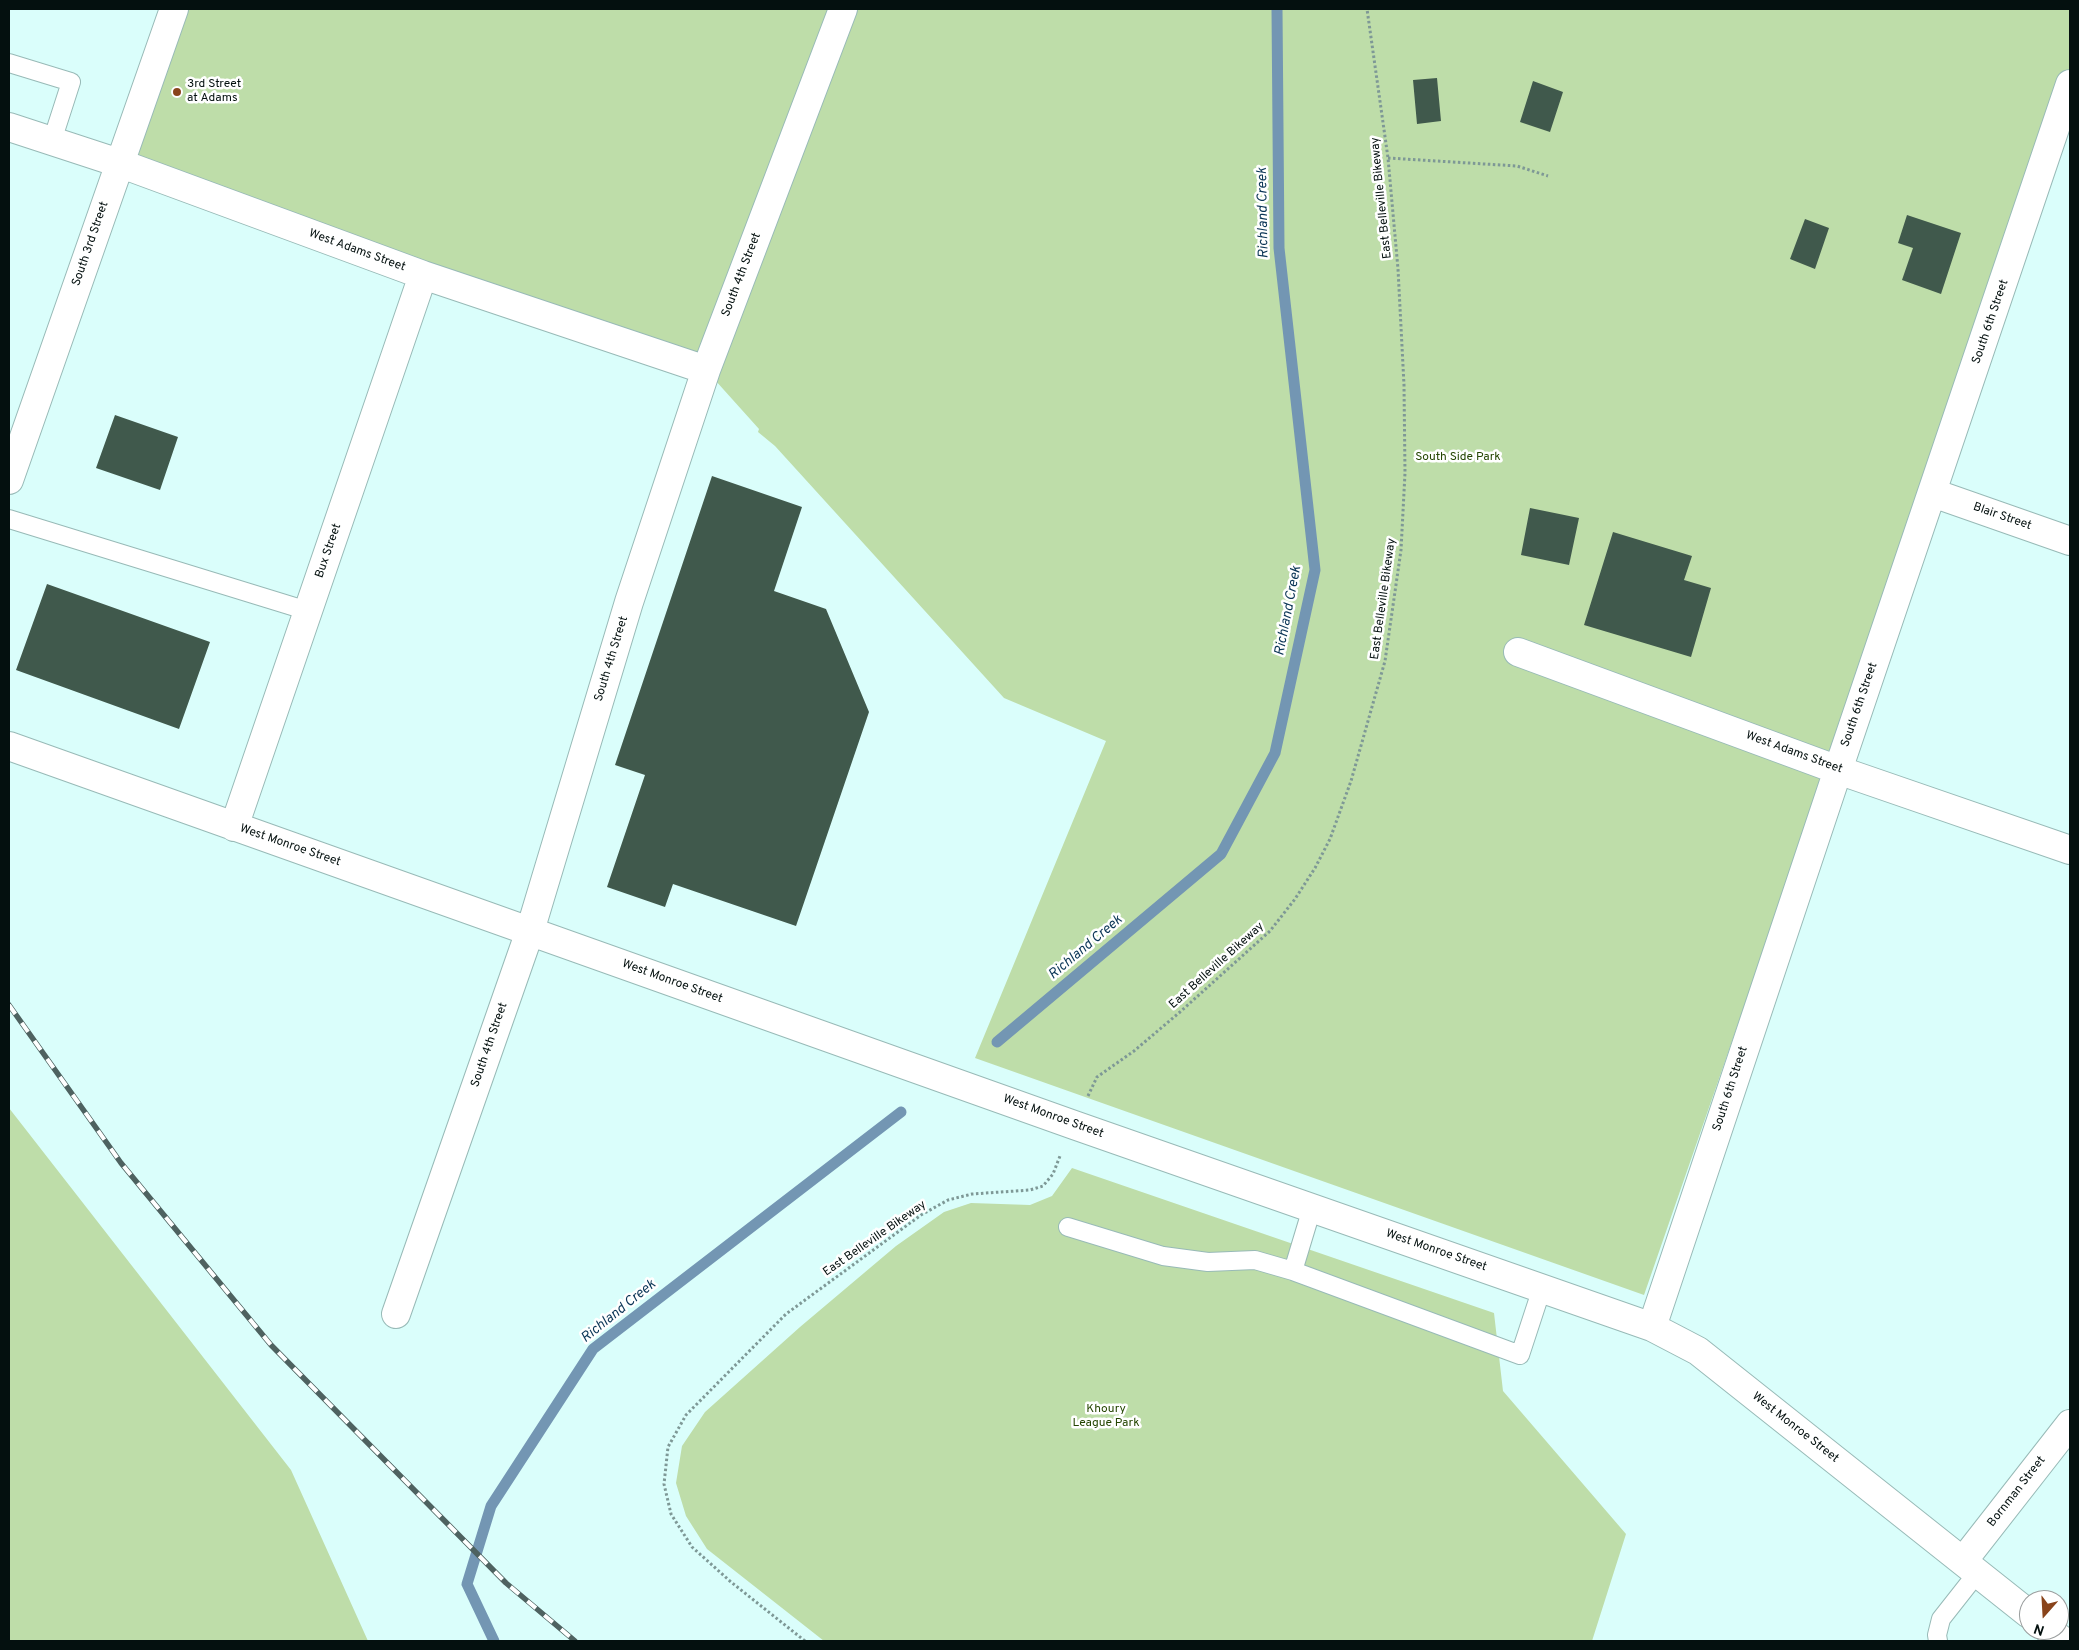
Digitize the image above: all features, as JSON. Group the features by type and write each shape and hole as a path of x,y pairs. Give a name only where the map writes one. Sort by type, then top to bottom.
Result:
{"street":[{"name":"South 3rd Street","path":"9,480 174,9"},
{"name":"South 4th Street","path":"396,1314 530,931 629,602 706,370 844,9"},
{"name":"South 6th Street","path":"1652,1327 2070,84"},
{"name":"West Adams Street","path":"9,127 119,163 423,275 706,370"},
{"name":"Bux Street","path":"234,827 423,275"},
{"name":"Blair Street","path":"1933,493 2070,541"},
{"name":"West Adams Street","path":"1518,652 1838,770 2070,850"},
{"name":"West Monroe Street","path":"9,746 1074,1125 1652,1327 1698,1351 2019,1606"},
{"name":"Bornman Street","path":"1970,1567 2070,1424"}],"lane":[{"path":"9,63 71,82 52,141"},
{"path":"9,519 308,611"},
{"path":"1293,1271 1312,1208"},
{"path":"1068,1227 1163,1256 1208,1262 1255,1260 1293,1271 1520,1355 1542,1288"},
{"path":"1938,1641 1937,1635 1941,1619 1970,1567"}],"path":[{"name":"East Belleville Bikeway","path":"805,1641 731,1582 692,1547 671,1514 664,1484 668,1447 686,1414 786,1314 921,1214 948,1200 972,1194 1030,1190 1043,1186 1052,1174 1097,1077 1134,1051 1186,1006 1270,930 1296,899 1330,839 1351,782 1385,661 1401,550 1405,473 1404,385 1398,268 1388,158 1367,9"},
{"path":"1388,158 1517,166 1548,176"}],"green space":[{"name":"South Side Park","path":"185,9 2070,9 2070,66 1644,1295 975,1058 1106,741 1004,698 775,446 758,432 759,429 706,370 133,168"},
{"path":"9,1108 291,1470 368,1641 9,1641"},
{"name":"Khoury League Park","path":"1072,1168 1494,1313 1503,1391 1626,1534 1592,1641 824,1641 707,1549 686,1516 676,1483 682,1446 705,1412 800,1327 896,1246 944,1212 971,1203 1030,1205 1052,1196"}],"building":[{"path":"1437,78 1441,121 1417,124 1413,80"},
{"path":"1533,81 1563,92 1550,132 1520,122"},
{"path":"1907,215 1961,233 1941,294 1902,280 1913,248 1898,243"},
{"path":"1805,219 1829,228 1815,269 1790,259"},
{"path":"115,415 178,437 160,490 96,468"},
{"path":"712,476 802,507 774,591 826,609 869,712 796,926 673,884 665,907 607,887 645,775 615,765"},
{"path":"1530,508 1579,518 1569,565 1521,555"},
{"path":"1613,532 1692,556 1684,580 1711,588 1691,657 1584,625"},
{"path":"47,584 210,642 179,729 16,670"}],"waterway":[{"name":"Richland Creek","path":"997,1042 1221,854 1275,753 1315,570 1279,248 1277,9"},
{"name":"Richland Creek","path":"494,1641 467,1584 491,1506 593,1349 901,1112"}],"railway":[{"path":"9,1005 121,1163 271,1345 506,1583 575,1641"}],"place":[{"name":"3rd Street at Adams","path":"177,92"}]}
